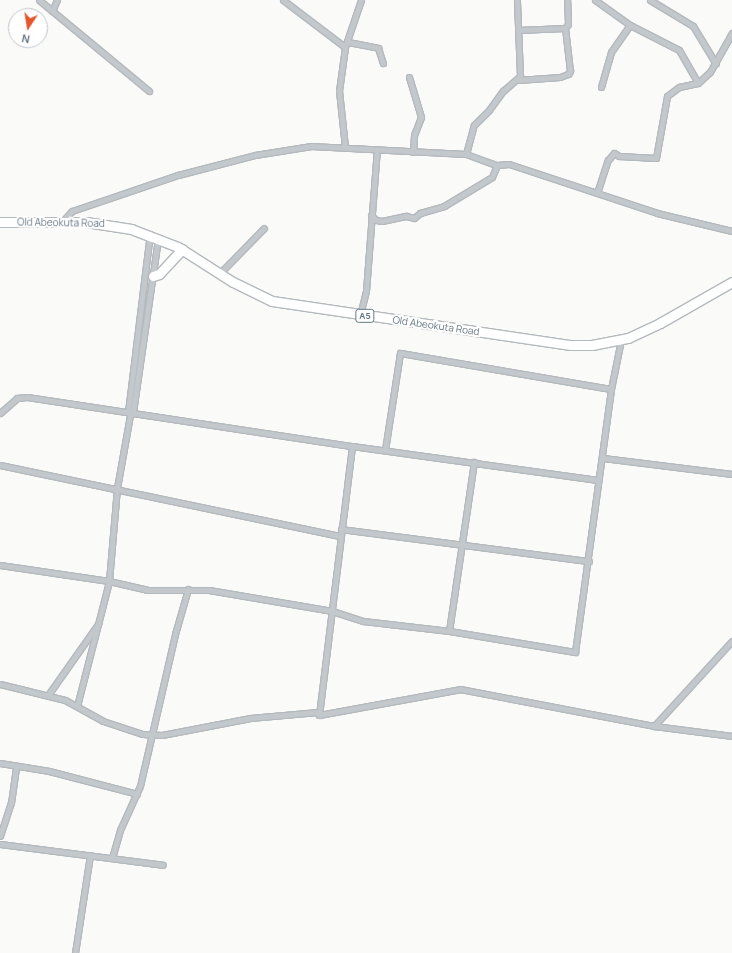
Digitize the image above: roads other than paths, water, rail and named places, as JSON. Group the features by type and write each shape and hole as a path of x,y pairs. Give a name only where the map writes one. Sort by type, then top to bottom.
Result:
{"highway":[{"name":"Old Abeokuta Road","path":"0,222 62,222 110,225 154,236 182,249 220,274 272,301 571,345 592,345 621,340 655,326 732,282"},
{"path":"148,275 159,274 182,249"}],"street":[{"path":"39,0 149,91"},
{"path":"52,11 57,0"},
{"path":"283,0 347,45 378,48 383,63"},
{"path":"345,147 339,99 347,45 361,0"},
{"path":"517,0 521,71 518,80"},
{"path":"466,154 474,125 492,107 502,91 518,80 560,77 568,74 570,71 565,28 568,24 567,0"},
{"path":"595,0 630,24 679,50 698,83"},
{"path":"650,0 692,26 716,64"},
{"path":"601,87 610,52 630,24"},
{"path":"518,30 565,28"},
{"path":"597,193 608,160 614,153 619,156 656,158 667,96 679,87 698,83 716,64 732,34"},
{"path":"409,78 421,117 414,135 414,152"},
{"path":"62,222 72,211 216,164 255,155 310,146 466,154 498,164 509,164 671,217 732,231"},
{"path":"360,315 366,291 377,149"},
{"path":"371,215 382,221 406,216 414,218 420,213 444,206 492,177 498,164"},
{"path":"220,274 264,228"},
{"path":"77,706 100,621 109,581 117,488 130,412 154,236"},
{"path":"130,412 154,236"},
{"path":"0,565 109,581 148,590 188,589 332,611 363,621 449,631 575,652 589,561 598,480 611,389 621,340"},
{"path":"385,450 400,353 611,389"},
{"path":"0,413 17,398 27,397 352,446 598,480"},
{"path":"319,715 352,446"},
{"path":"602,458 732,474"},
{"path":"449,631 463,545 474,462"},
{"path":"0,465 117,488 340,536"},
{"path":"341,529 589,561"},
{"path":"112,858 120,830 136,794 152,735 175,634 188,589"},
{"path":"48,695 100,621"},
{"path":"654,726 732,641"},
{"path":"0,684 48,695 77,706 112,725 152,735 250,718 318,712 319,715 460,689 654,726 732,736"},
{"path":"0,763 49,771 136,794"},
{"path":"0,836 11,803 16,766"},
{"path":"0,844 163,865"},
{"path":"75,953 90,855"}]}
